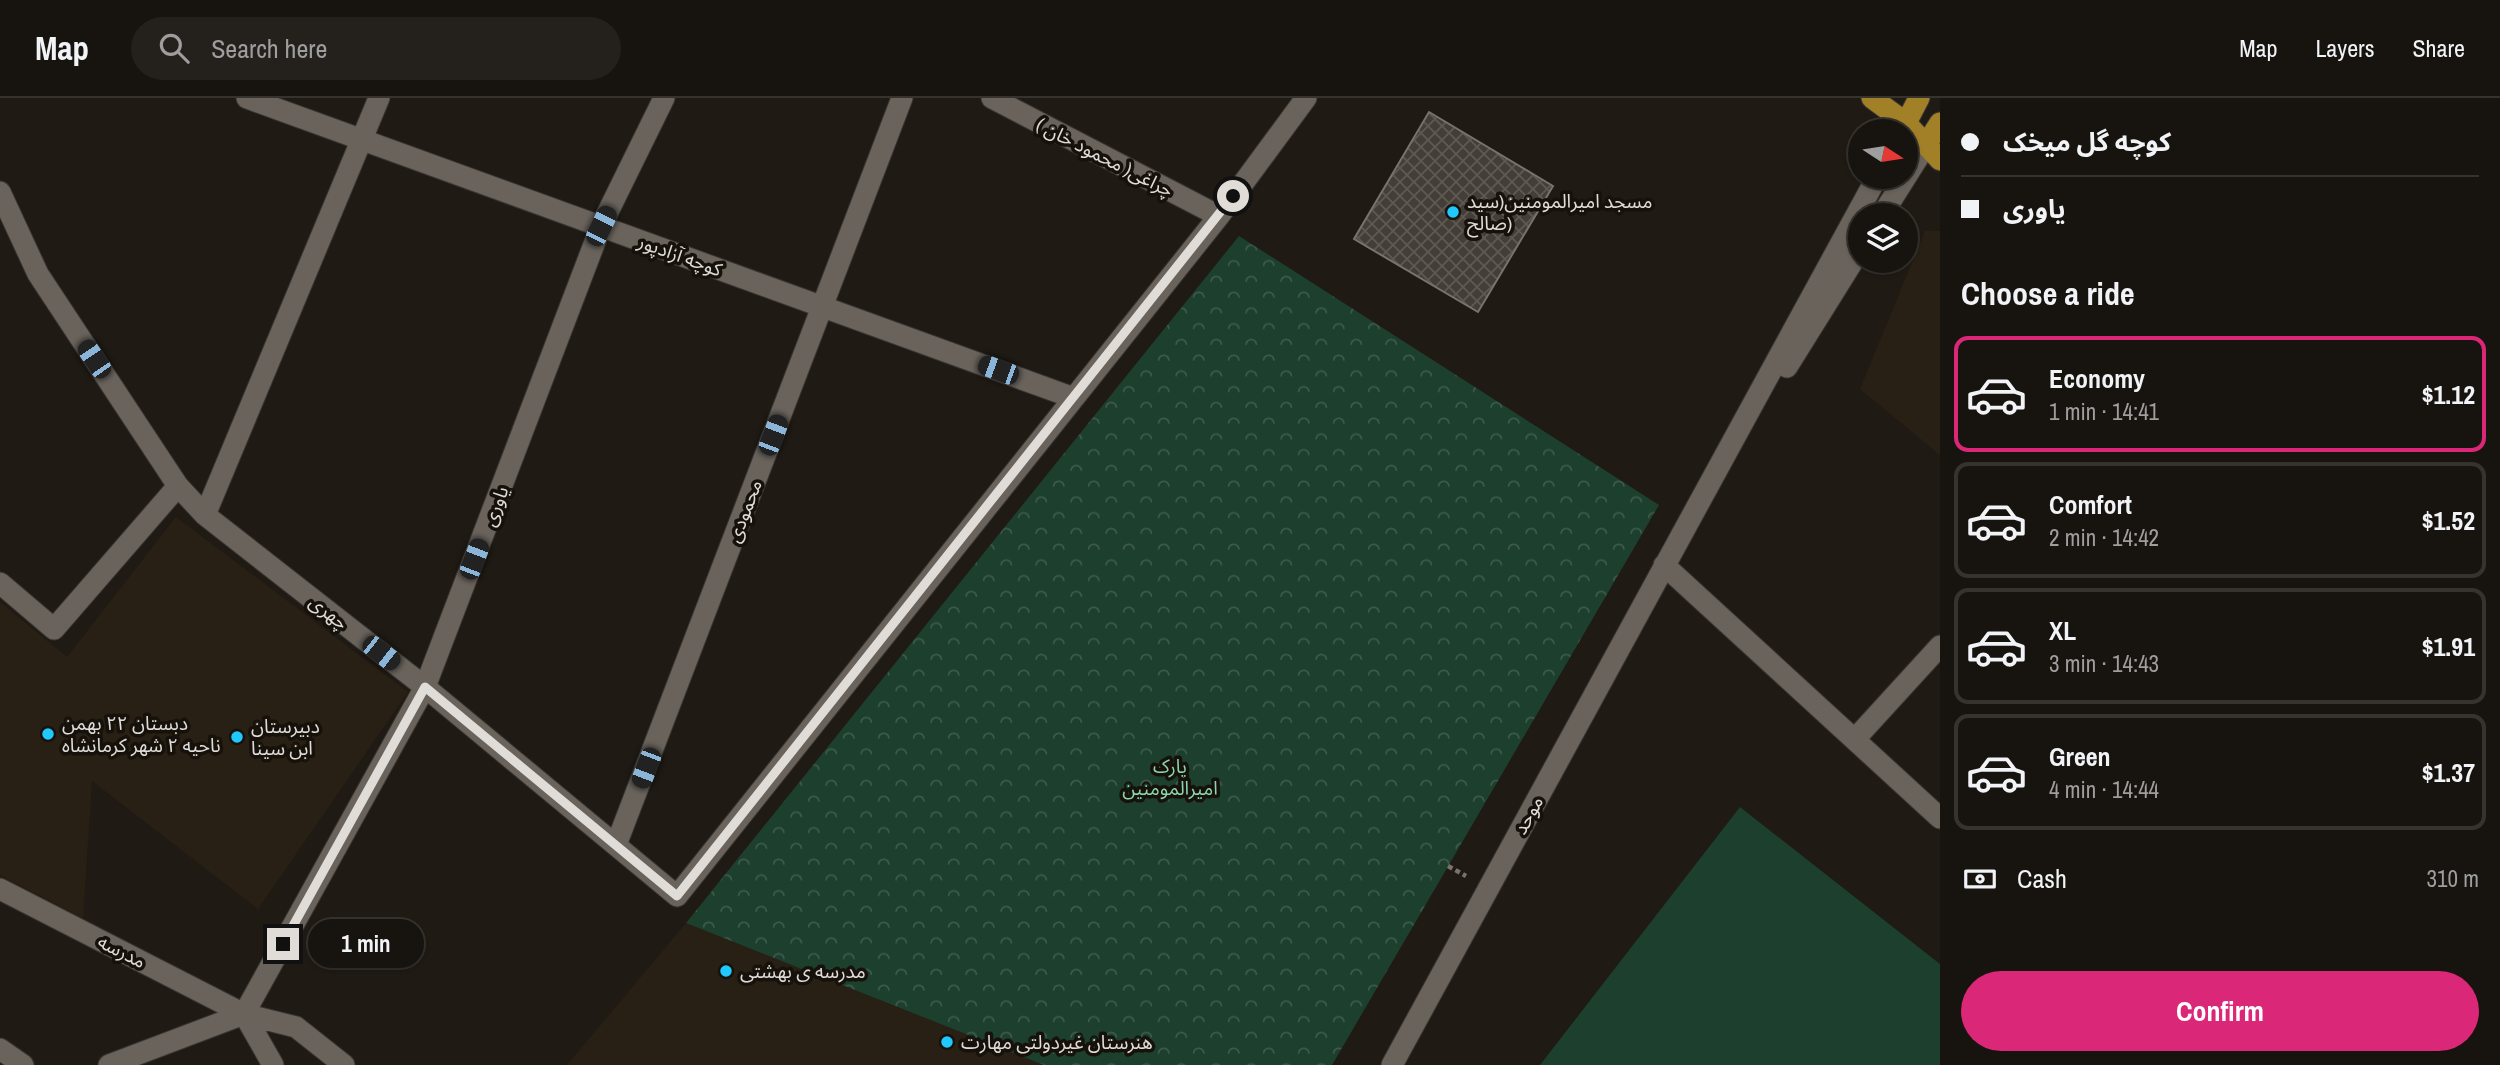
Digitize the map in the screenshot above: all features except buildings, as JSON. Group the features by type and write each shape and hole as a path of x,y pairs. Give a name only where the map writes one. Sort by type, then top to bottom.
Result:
{"main road":[{"path":"1872,98 1895,119"},
{"path":"1908,119 1919,98"},
{"path":"1918,139 1933,152 1940,123"}],"street":[{"name":"کوچه آزادپور","path":"247,98 1074,398"},
{"path":"205,515 379,98"},
{"name":"یاوری","path":"244,1014 425,687 601,226 664,98"},
{"name":"محمودی","path":"616,845 902,98"},
{"name":"چراغی( محمود خان )","path":"992,98 1219,216"},
{"path":"1074,398 1219,216 1306,98"},
{"path":"1892,203 1933,152"},
{"path":"1664,565 1870,189"},
{"name":"چهری","path":"0,192 38,274 178,486 205,515 425,687 677,896 1074,398"},
{"path":"1664,565 1848,269"},
{"path":"0,583 54,629 178,486"},
{"path":"1664,565 1940,818"},
{"name":"موحد","path":"1392,1065 1664,565"},
{"path":"1855,738 1940,646"},
{"name":"مدرسه","path":"0,889 244,1014 296,1027 344,1065"},
{"path":"109,1065 244,1014 274,1065"},
{"path":"0,1049 23,1065"}],"shaded area":[{"path":"1925,231 1940,231 1940,455 1860,389 1908,273 1918,273 1918,248"},
{"name":"دبیرستان ابن سینا","path":"176,517 408,692 258,909 92,781 83,918 0,875 0,602 67,657"},
{"name":"مدرسه ی بهشتی","path":"686,923 1044,1065 567,1065"}],"green space":[{"name":"پارک امیرالمومنین","path":"1239,236 1659,505 1332,1065 1044,1065 686,923"},
{"path":"1740,807 1940,964 1940,1065 1540,1065"}],"place":[{"name":"مسجد امیرالمومنین(سید صالح)","path":"1453,212"},
{"name":"دبستان ۲۲ بهمن ناحیه ۲ شهر کرمانشاه","path":"48,734"},
{"name":"دبیرستان ابن سینا","path":"237,737"},
{"name":"مدرسه ی بهشتی","path":"726,971"},
{"name":"هنرستان غیردولتی مهارت","path":"947,1042"}],"route":[{"path":"283,944 425,687 677,896 1233,196"}]}
